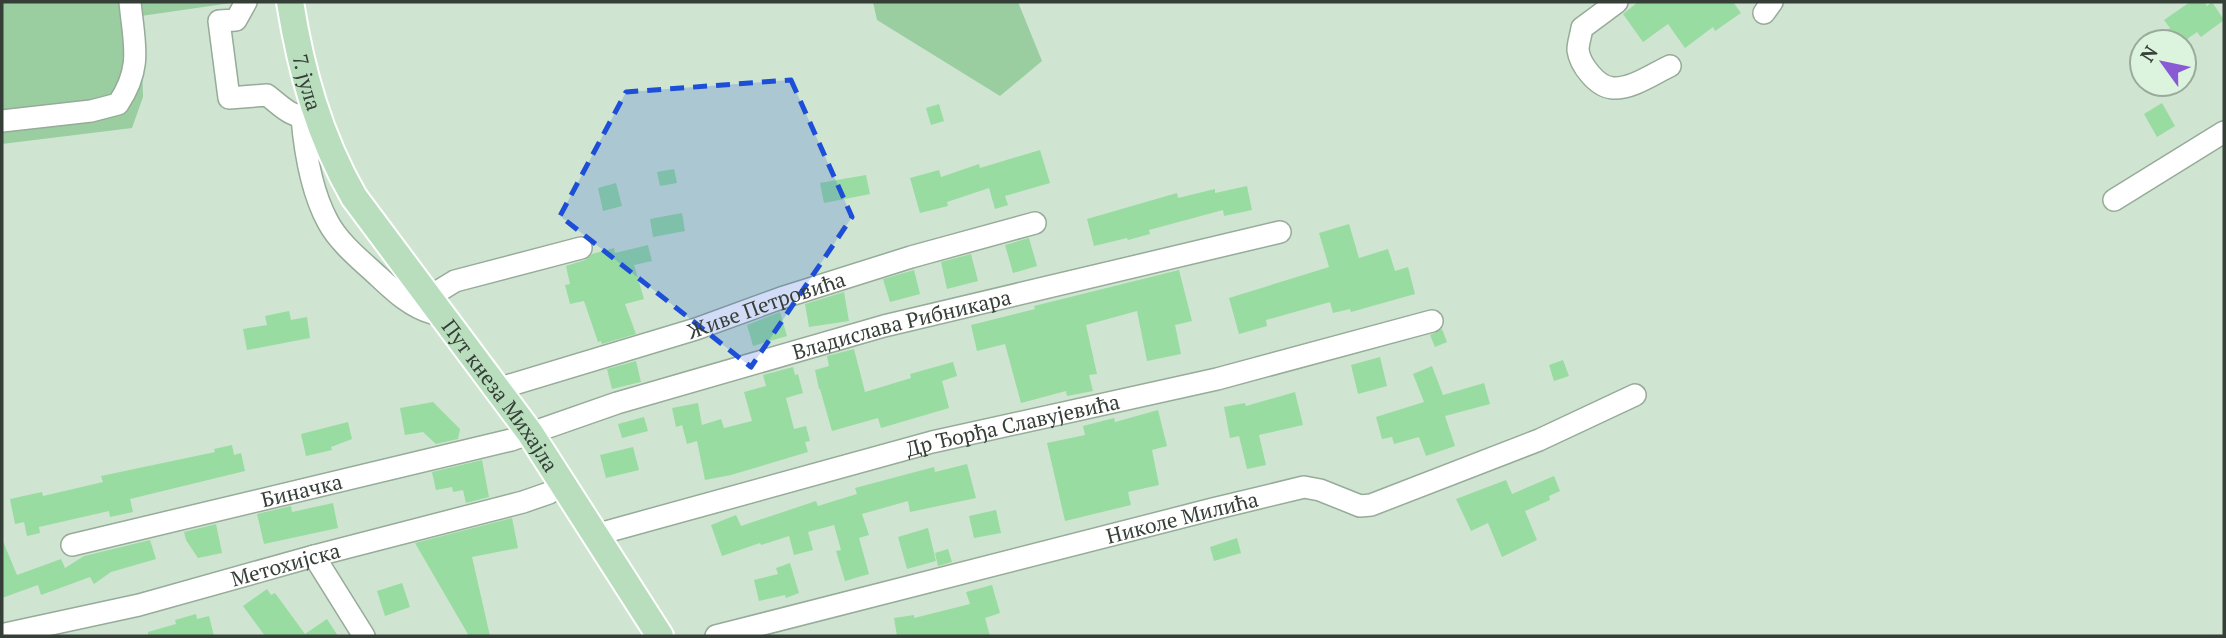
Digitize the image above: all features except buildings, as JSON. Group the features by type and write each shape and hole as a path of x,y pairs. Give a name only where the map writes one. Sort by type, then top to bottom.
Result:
{"main road":[{"name":"7. јула","path":"290,2 304,70 309,116 334,161"},
{"name":"Пут кнеза Михајла","path":"334,161 365,213 530,433 660,636"}],"street":[{"path":"2,121 92,111 118,104 130,87 136,60 130,2"},
{"path":"246,2 236,20 219,22 229,98 267,95 291,114 309,116 304,145 314,185 328,223 356,255 399,295 421,310 432,313 433,303 455,281 581,248"},
{"path":"1617,2 1581,28 1578,48 1583,64 1602,84 1613,88 1630,85 1670,66"},
{"path":"2114,200 2224,132"},
{"name":"Живе Петровића","path":"497,388 696,329 781,298 911,257 1035,223"},
{"name":"Владислава Рибникара","path":"530,433 617,403 884,326 1280,232"},
{"name":"Др Ђорђа Славујевића","path":"595,535 932,442 1217,379 1433,321"},
{"name":"Николе Милића","path":"716,636 1304,487 1320,490 1360,506 1371,505 1539,440 1635,395"},
{"name":"Биначка","path":"72,545 511,440 530,433"},
{"name":"Метохијска","path":"5,634 139,605 523,502 549,493 562,483"},
{"path":"314,556 364,636"}],"highlighted area":[{"path":"791,80 852,217 751,367 560,216 626,92"}],"green space":[{"path":"2,2 238,2 141,16 143,97 132,128 2,144"},
{"path":"873,2 1018,2 1042,61 1000,96 877,20"}]}
